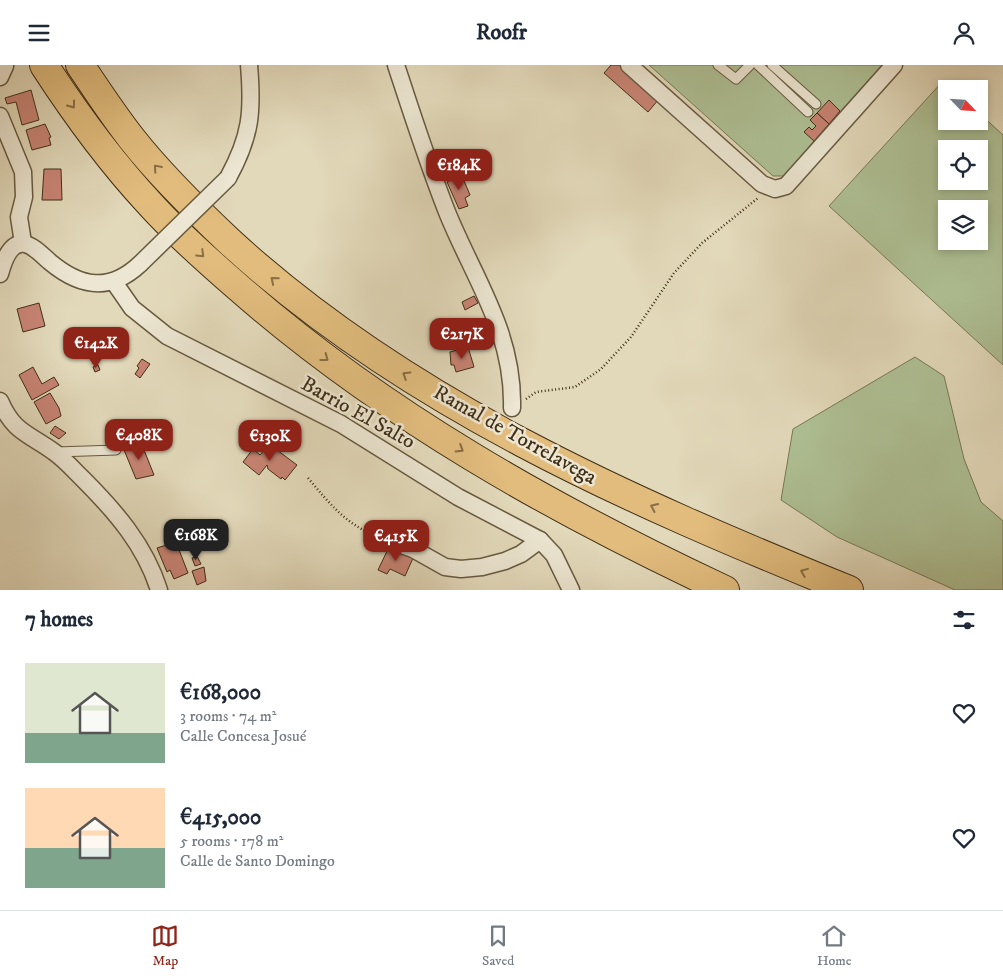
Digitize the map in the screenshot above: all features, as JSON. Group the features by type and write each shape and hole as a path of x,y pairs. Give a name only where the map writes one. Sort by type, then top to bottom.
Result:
{"highway":[{"name":"Ramal de Torrelavega","path":"44,65 100,145 150,204 205,258 306,344 370,392 503,476 612,536 725,590"},
{"name":"Ramal de Torrelavega","path":"80,65 132,140 214,227 304,305 368,351 462,408 609,487 849,590"}],"street":[{"path":"0,274 6,257 16,245 23,243 31,246 71,277 94,284 114,282 140,265 228,178 243,151 249,125 251,93 248,65"},
{"path":"396,65 445,207 499,324 512,382 512,408"},
{"path":"629,65 762,184 775,189 786,186 894,65"},
{"path":"0,116 23,172 24,197 19,217 23,243"},
{"name":"Barrio El Salto","path":"114,282 132,308 143,319 173,340 341,424 458,497 540,540 554,555 571,590"},
{"path":"0,401 7,418 20,432 54,452 102,498 136,539 146,556 159,590"},
{"path":"392,542 414,549 445,567 461,569 482,567 505,561 521,554 540,540"}],"lane":[{"path":"718,65 736,79 750,65"},
{"path":"758,65 808,112"},
{"path":"772,65 816,104"},
{"path":"54,452 116,450"}],"path":[{"path":"512,408 536,392 576,387 601,369 631,337 674,273 702,243 748,208 761,195 762,184"},
{"path":"308,478 339,515 366,533 392,542"}],"green space":[{"path":"649,65 882,65 783,176 773,176"},
{"path":"938,86 938,130 988,130 988,121 1003,135 1003,365 829,206"},
{"path":"915,357 944,376 964,459 981,502 1003,521 1003,590 955,590 837,537 781,500 793,429"}],"building":[{"path":"611,65 620,65 659,99 648,112 604,73"},
{"path":"31,90 39,120 22,125 16,102 7,104 5,98"},
{"path":"829,100 840,111 829,124 817,113"},
{"path":"817,113 829,124 814,141 804,132 809,127 812,130 816,126 810,120"},
{"path":"45,124 51,137 49,138 51,145 32,150 26,130"},
{"path":"44,169 61,169 62,200 42,200"},
{"path":"462,176 470,195 465,198 468,206 459,209 447,182"},
{"path":"474,296 478,303 465,310 462,302"},
{"path":"39,303 45,326 23,332 17,309"},
{"path":"468,347 474,367 456,372 454,365 451,365 450,352"},
{"path":"142,359 150,364 140,378 135,374 139,368 137,366"},
{"path":"98,365 100,370 95,372 93,367"},
{"path":"33,367 42,384 54,377 59,385 32,400 19,375"},
{"path":"50,393 59,408 61,416 46,424 34,402"},
{"path":"55,426 66,433 59,439 50,433"},
{"path":"140,440 154,475 136,479 124,450"},
{"path":"269,444 297,465 285,480 268,469 267,465 259,475 243,462 253,449 260,455"},
{"path":"176,542 188,573 174,579 170,570 167,572 157,548"},
{"path":"389,547 407,556 409,553 414,556 405,576 390,569 387,574 378,570"},
{"path":"197,556 201,564 195,566 192,558"},
{"path":"204,567 206,581 197,585 192,571"}]}
